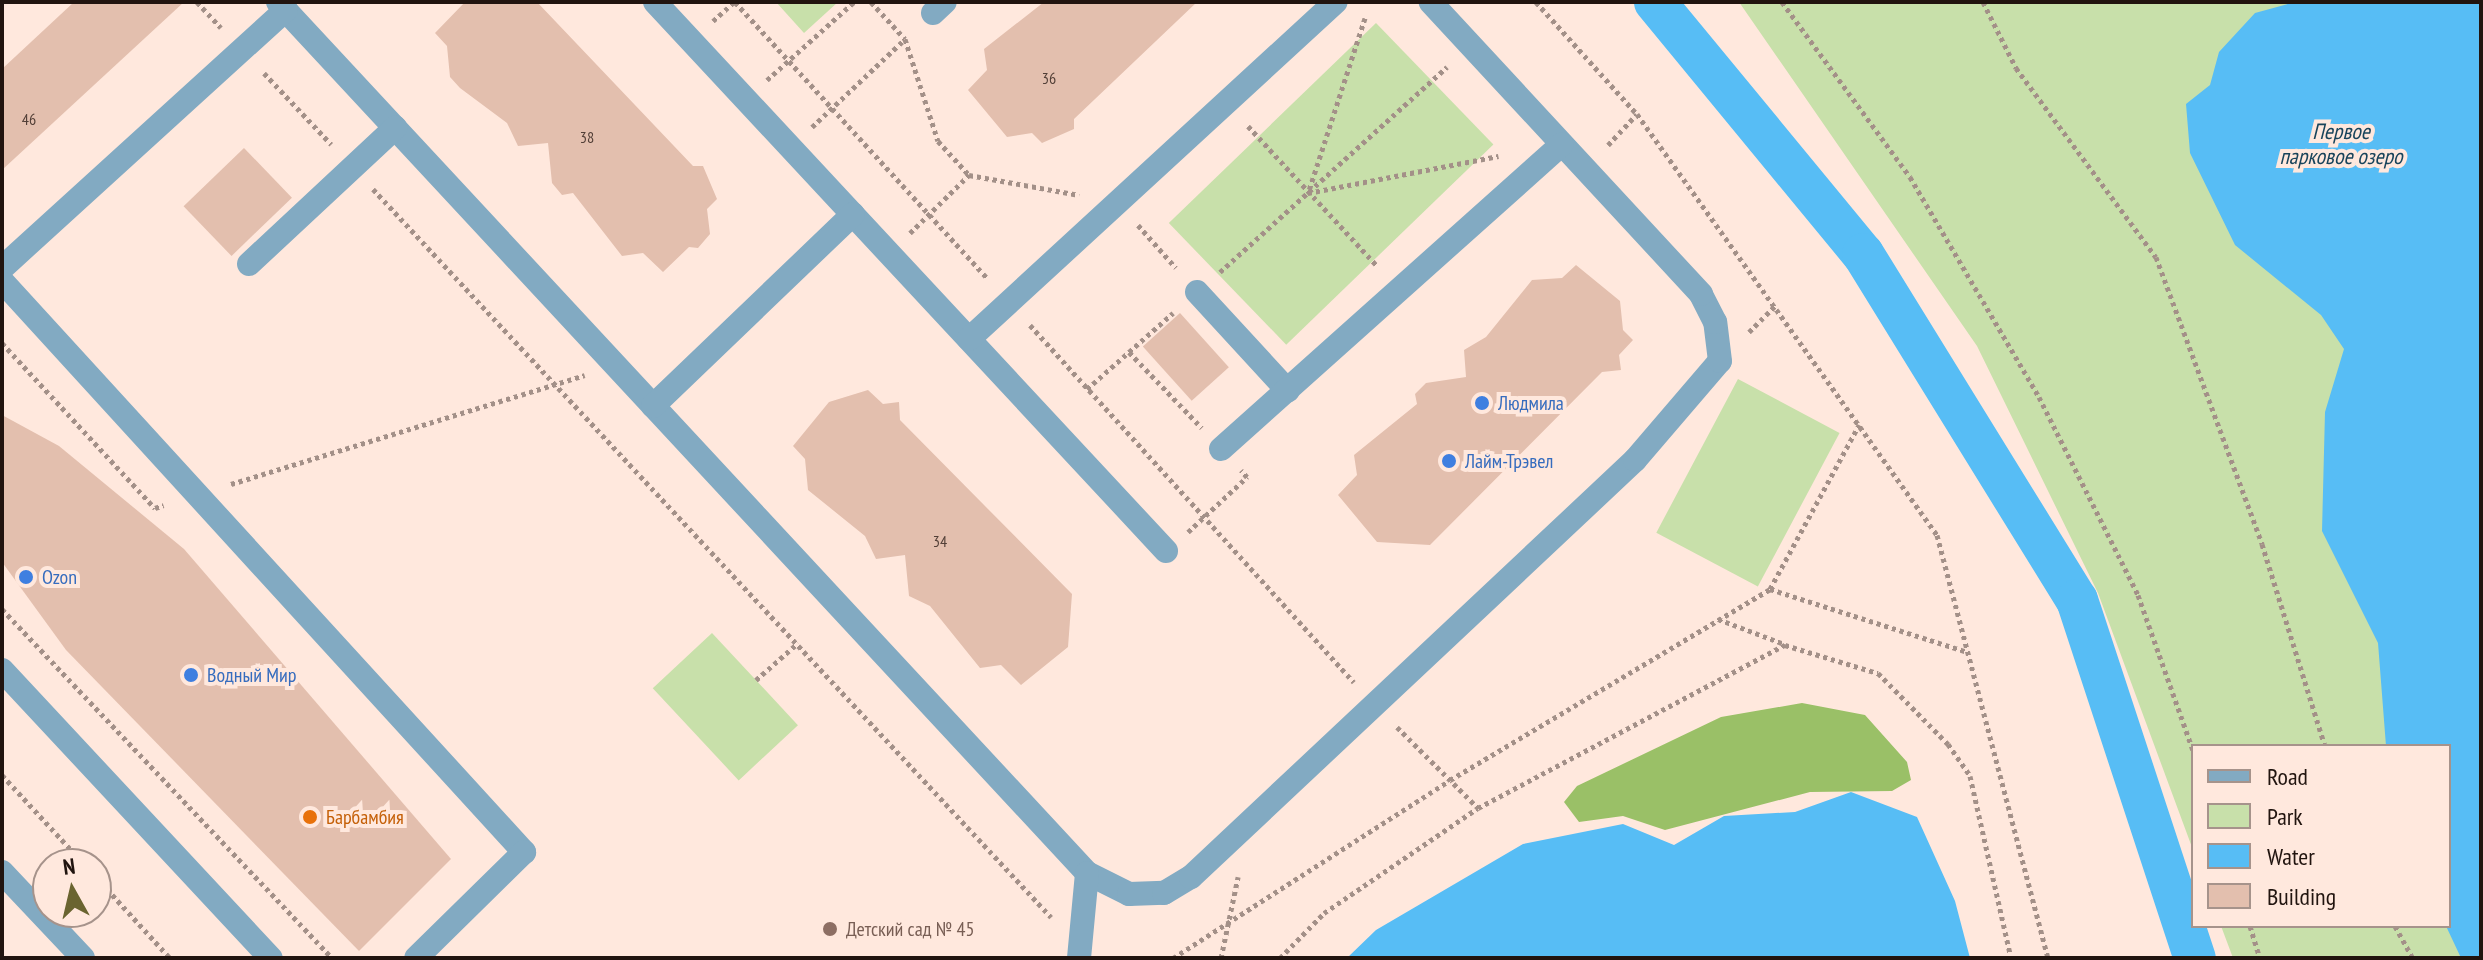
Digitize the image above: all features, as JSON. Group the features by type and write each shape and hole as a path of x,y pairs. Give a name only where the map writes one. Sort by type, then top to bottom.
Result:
{"street":[{"path":"655,2 1166,551"},
{"path":"969,339 1335,2"},
{"path":"2,268 242,50 282,6 1087,873 1129,894 1164,893 1246,825 1635,460 1720,361 1715,322 1701,294 1431,2"},
{"path":"249,264 395,128"},
{"path":"1221,449 1562,144"},
{"path":"653,406 853,214"},
{"path":"2,281 524,852 416,958"},
{"path":"1197,292 1288,391"},
{"path":"2,670 271,958"},
{"path":"2,872 83,958"},
{"path":"1080,953 1087,873"}],"path":[{"path":"197,2 798,643 1080,953"},
{"path":"735,2 1375,705 1478,808"},
{"path":"746,99 854,2"},
{"path":"871,2 905,39 938,141 969,175 1118,202 1197,292"},
{"path":"1308,193 1371,2"},
{"path":"1536,2 1637,114 1937,535 2048,958"},
{"path":"1782,2 1910,177 2039,397 2138,595 2191,744"},
{"path":"1983,2 2016,68 2156,257 2262,544 2324,744"},
{"path":"791,147 939,7"},
{"path":"1087,389 1471,46"},
{"path":"1227,102 1399,290"},
{"path":"1585,170 1637,114"},
{"path":"1308,193 1503,155"},
{"path":"889,253 969,175"},
{"path":"2,343 155,508 616,366"},
{"path":"1173,958 1450,780 1770,589 1859,425"},
{"path":"1770,589 1967,652"},
{"path":"2,609 332,958"},
{"path":"1718,619 1785,645 1878,673 1948,744 1970,776 2011,958"},
{"path":"756,680 798,643"},
{"path":"1280,958 1324,913 1478,808 1785,645"},
{"path":"2,775 69,848"},
{"path":"1221,958 1231,918 1246,825"},
{"path":"112,895 170,958"},
{"path":"2251,928 2260,958"},
{"path":"2396,928 2413,958"}],"green space":[{"path":"776,2 838,2 804,33"},
{"path":"1739,2 2481,2 2481,958 2233,958 2222,928 2451,928 2451,744 2191,744 2191,845 2098,593 1977,346"},
{"path":"1376,23 1493,145 1286,345 1169,223"},
{"path":"1738,379 1840,433 1758,587 1656,533"},
{"path":"712,633 798,725 739,780 653,688"},
{"path":"1802,703 1865,715 1907,762 1911,780 1892,791 1810,792 1665,830 1623,816 1579,822 1564,802 1577,786 1721,717"}],"water":[{"name":"Первое парковое озеро","path":"2295,2 2481,2 2481,958 2461,958 2447,928 2451,928 2451,744 2386,744 2378,643 2322,531 2325,412 2344,349 2321,315 2235,245 2190,153 2186,104 2210,85 2219,52 2255,13"},
{"path":"1851,792 1917,817 1955,901 1970,958 1347,958 1376,930 1523,844 1623,824 1674,845 1724,816 1795,812"}],"building":[{"path":"74,2 184,2 2,170 2,69"},
{"path":"465,2 537,2 693,166 703,166 717,199 707,209 710,234 698,248 689,247 663,272 643,253 622,256 573,193 562,195 552,183 548,143 518,146 507,123 460,88 450,77 447,46 435,33"},
{"path":"1044,2 1197,2 1074,119 1074,129 1042,143 1032,133 1007,137 968,90 987,70 984,49"},
{"path":"244,148 292,198 232,256 184,206"},
{"path":"1576,265 1620,301 1623,330 1633,340 1619,355 1621,370 1602,372 1430,545 1377,542 1338,495 1357,475 1354,455 1417,404 1415,394 1426,383 1466,377 1464,350 1486,337 1532,280 1562,278"},
{"path":"1180,313 1229,367 1192,401 1143,346"},
{"path":"868,390 883,404 899,402 900,420 1072,594 1068,647 1021,685 1001,665 980,668 930,606 909,596 905,555 876,559 865,536 808,490 805,459 793,446 829,402"},
{"name":"Водный Мир","path":"2,415 59,446 184,549 451,859 359,951 66,650 2,562"}],"waterway":[{"path":"1655,2 1863,254 2077,600 2195,958"}],"place":[{"name":"Людмила","path":"1482,403"},
{"name":"Лайм-Трэвел","path":"1449,461"},
{"name":"Ozon","path":"26,577"},
{"name":"Водный Мир","path":"191,675"},
{"name":"Барбамбия","path":"310,817"},
{"name":"Детский сад № 45","path":"830,929"}]}
